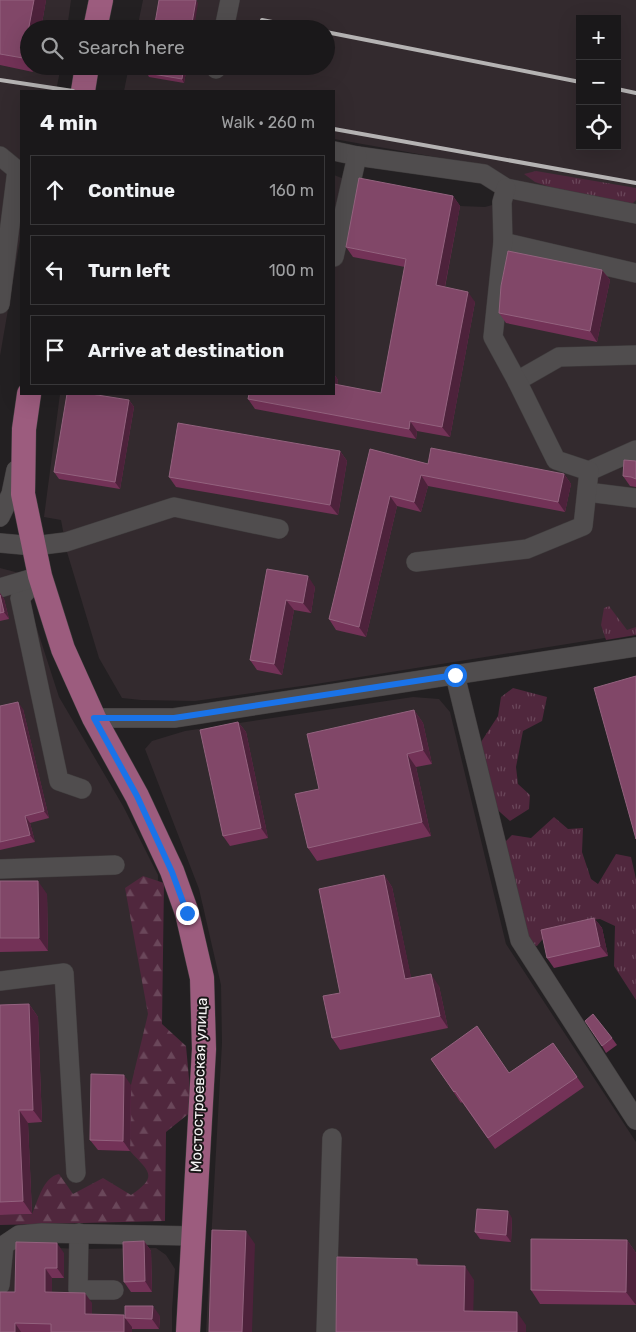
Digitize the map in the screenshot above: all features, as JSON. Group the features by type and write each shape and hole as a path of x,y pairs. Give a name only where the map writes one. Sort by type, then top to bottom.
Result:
{"main road":[{"path":"97,20 101,0"},
{"path":"83,90 86,75"},
{"name":"Мостостроевская улица","path":"29,395 24,429 23,494 40,576 63,649 94,718 137,796 172,872 187,913 202,978 204,1049 188,1332"}],"street":[{"path":"226,20 230,0"},
{"path":"335,151 484,174 506,188 636,214"},
{"path":"0,156 17,170 0,304"},
{"path":"335,253 357,156"},
{"path":"506,188 502,202 503,242 493,337 556,460 589,471 636,450"},
{"path":"503,242 636,274"},
{"path":"517,381 559,357 636,355"},
{"path":"0,517 11,494 24,429"},
{"path":"416,562 527,549 583,526 589,471"},
{"path":"587,492 636,498"},
{"path":"0,543 34,546 66,542 174,507 280,529"},
{"path":"0,588 40,576"},
{"path":"40,576 20,598 59,781 82,789"},
{"path":"94,718 174,718 636,647"},
{"path":"455,675 520,940 636,1120"},
{"path":"0,868 115,865"},
{"path":"0,981 64,973 76,1173"},
{"path":"326,1332 332,1138"},
{"path":"0,1236 42,1232 193,1236"},
{"path":"79,1233 78,1290 114,1290"},
{"path":"0,1285 4,1245 20,1235"}],"shaded area":[{"path":"0,0 71,0 68,20 20,20 20,75 59,75 56,90 20,90 20,240 0,356"},
{"path":"143,0 636,0 636,208 507,181 486,166 335,139 335,90 124,90 127,75 335,75 335,20 139,20"},
{"path":"335,175 367,188 460,206 485,207 514,199 636,224 636,633 316,684 195,701 122,698 99,658 67,552 61,520 44,517 60,395 335,395"},
{"path":"0,568 19,573 59,697 123,806 158,875 155,1210 0,1215"},
{"path":"413,697 439,699 450,712 506,944 636,1142 636,1332 206,1332 222,1043 221,985 199,889 145,749 152,741 185,731"},
{"path":"0,1245 79,1249 156,1248 166,1255 175,1269 172,1332 0,1332"}],"green space":[{"path":"536,171 636,188 636,200 632,204 576,196 535,182 524,174"},
{"path":"609,606 627,630 636,627 636,635 606,640 601,625 604,608"},
{"path":"513,688 547,697 542,721 523,731 516,767 518,784 530,795 529,809 510,821 492,805 479,745 498,716 501,697"},
{"path":"554,817 568,829 583,828 582,852 591,879 598,884 616,854 631,857 636,879 636,1000 614,966 615,926 600,919 580,921 552,928 537,946 530,945 503,844 512,835 531,838"},
{"path":"143,876 164,883 162,1024 186,1046 192,1111 166,1132 165,1221 0,1225 0,1215 32,1214 45,1185 53,1176 59,1174 73,1194 103,1178 131,1195 140,1189 148,1178 146,1169 130,1151 131,1085 148,1014 125,888"}],"building":[{"path":"0,0 34,0 30,20 20,20 20,57 0,54"},
{"path":"159,0 196,0 193,20 156,20"},
{"path":"159,75 183,75 182,79"},
{"path":"359,178 453,196 436,285 468,292 442,427 410,421 409,429 248,399 249,395 335,395 335,384 381,393 406,259 346,247"},
{"path":"508,251 602,270 590,331 499,313 501,286"},
{"path":"67,395 97,395 129,400 115,482 54,472"},
{"path":"178,423 340,451 330,505 169,477"},
{"path":"431,448 564,474 558,502 421,475 414,502 390,496 359,627 329,619 370,449 428,464"},
{"path":"624,460 636,461 636,479 623,476"},
{"path":"267,569 308,576 303,603 286,600 274,664 250,660"},
{"path":"0,595 4,612 0,613"},
{"path":"636,676 636,839 594,688"},
{"path":"18,702 44,811 25,816 30,835 0,842 0,706"},
{"path":"414,710 423,750 407,754 422,822 308,848 295,794 319,789 307,734"},
{"path":"238,722 261,828 223,836 200,730"},
{"path":"384,875 405,979 431,974 440,1016 332,1038 323,996 340,993 319,889"},
{"path":"0,881 38,881 39,938 0,938"},
{"path":"594,918 600,946 547,958 541,930"},
{"path":"29,1004 33,1110 19,1110 23,1201 0,1202 0,1005"},
{"path":"593,1014 612,1038 602,1046 585,1021"},
{"path":"477,1026 509,1073 553,1043 577,1077 488,1138 431,1059"},
{"path":"91,1074 124,1075 123,1141 90,1140"},
{"path":"477,1209 508,1211 506,1235 475,1232"},
{"path":"212,1230 246,1231 242,1332 209,1332"},
{"path":"531,1239 627,1240 626,1292 531,1290"},
{"path":"144,1241 145,1281 124,1282 123,1242"},
{"path":"16,1242 57,1243 57,1268 45,1268 45,1292 85,1293 85,1314 124,1315 124,1332 51,1332 51,1324 15,1323 15,1332 0,1332 0,1292 15,1292"},
{"path":"337,1257 417,1259 417,1265 465,1266 464,1311 517,1312 517,1332 336,1332"},
{"path":"125,1306 153,1306 152,1319 125,1318"}],"railway":[{"path":"335,34 576,81"},
{"path":"0,80 66,90"},
{"path":"621,90 636,93"},
{"path":"335,129 636,183"}],"route":[{"path":"187,913 172,872 137,796 94,718 174,718 455,675"}]}
